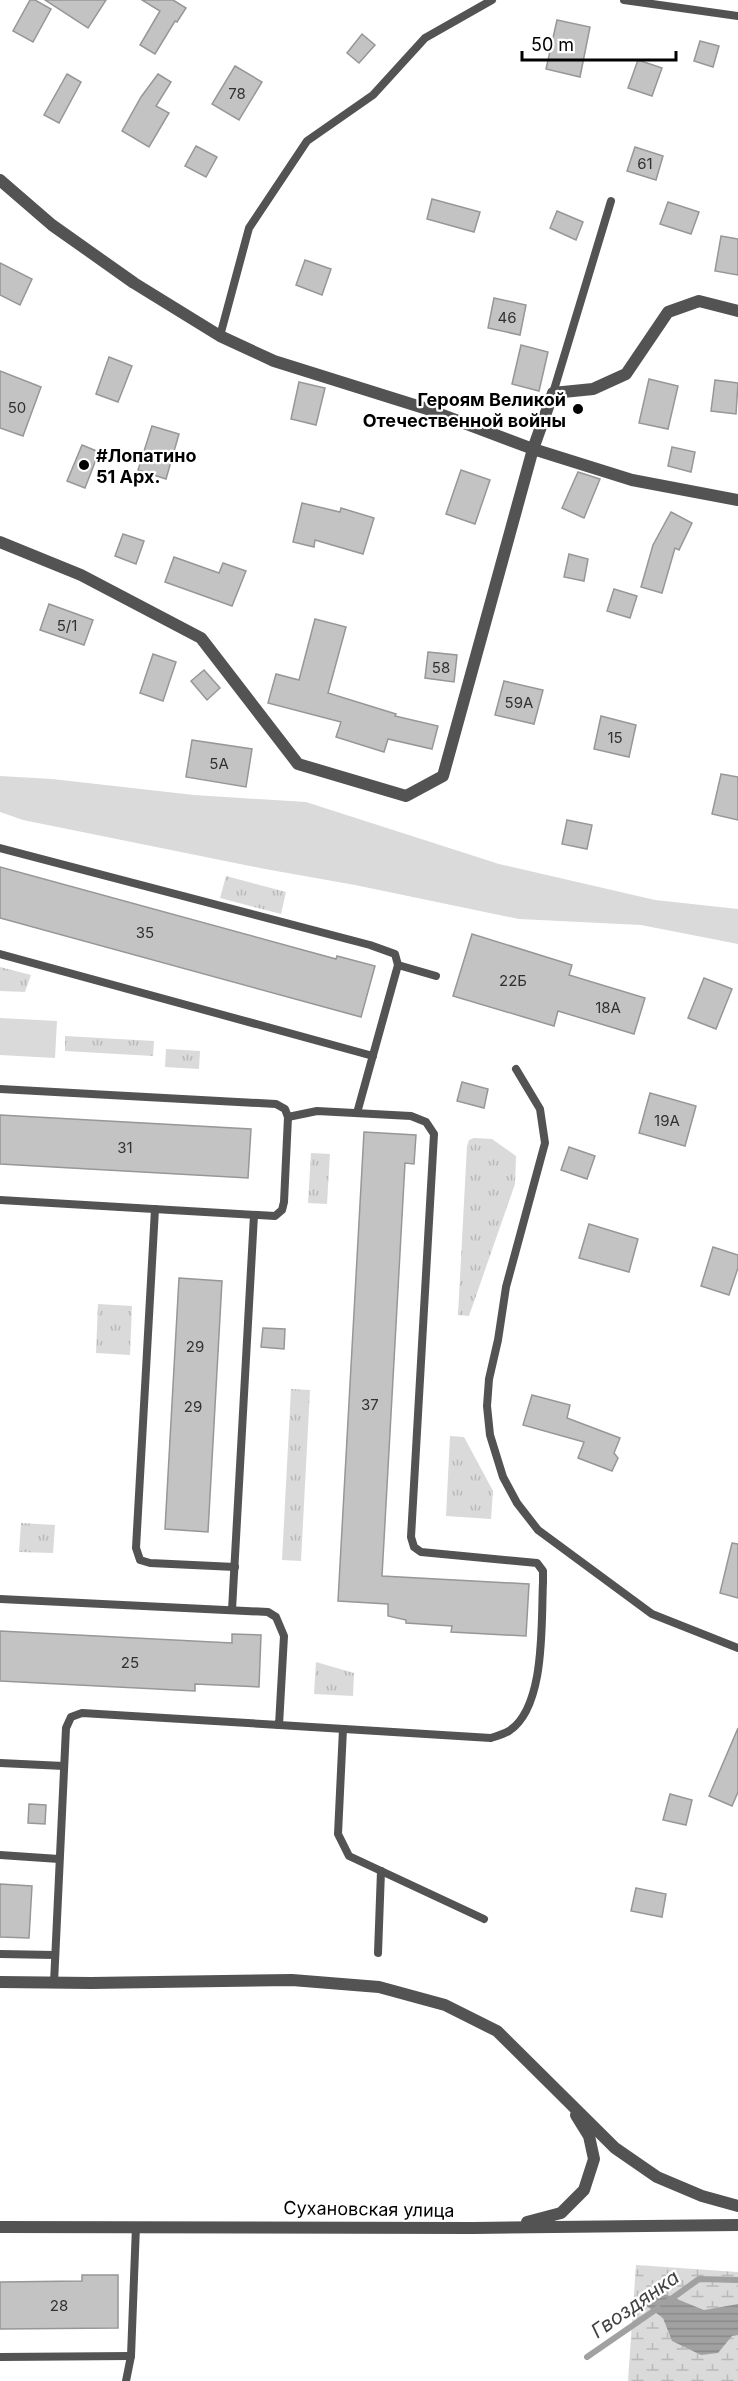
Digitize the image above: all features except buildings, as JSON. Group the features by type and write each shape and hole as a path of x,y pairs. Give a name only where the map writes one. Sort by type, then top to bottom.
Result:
{"street":[{"path":"0,180 52,225 134,283 220,336 274,361 424,408 533,449 632,480 738,500"},
{"path":"0,542 81,575 201,638 298,764 406,796 442,776 533,449 553,393 594,389 626,374 668,312 699,301 738,310"},
{"path":"0,1982 292,1980 379,1987 445,2006 497,2031 615,2148 657,2176 702,2196 738,2206"},
{"path":"508,2227 561,2213 584,2190 594,2159 589,2136 567,2100"},
{"name":"Сухановская улица","path":"0,2227 738,2225"}],"lane":[{"path":"220,336 249,228 307,141 373,95 425,38 492,0"},
{"path":"624,0 738,16"},
{"path":"553,393 611,201"},
{"path":"0,848 390,951 398,959 398,965 357,1113"},
{"path":"0,954 373,1056"},
{"path":"398,965 436,976"},
{"path":"516,1070 540,1109 545,1143 506,1287 489,1379 487,1406 490,1435 503,1477 517,1503 538,1530 652,1614 738,1648"},
{"path":"0,1089 276,1104 285,1109 288,1117 282,1210 275,1216 0,1200"},
{"path":"54,1983 63,1766 66,1728 70,1717 82,1713 492,1738 510,1731 524,1713 533,1695 538,1676 543,1582 543,1571 537,1563 421,1552 414,1547 411,1537 434,1134 426,1122 411,1116 317,1111 288,1117"},
{"path":"155,1209 136,1548 140,1560 150,1563 235,1567"},
{"path":"232,1610 254,1215"},
{"path":"0,1599 268,1611 276,1617 284,1636 279,1725"},
{"path":"343,1729 338,1834 349,1856 484,1919"},
{"path":"0,1763 63,1766"},
{"path":"0,1855 59,1859"},
{"path":"378,1953 381,1871"},
{"path":"0,1954 55,1955"},
{"path":"126,2381 131,2356 136,2226"},
{"path":"0,2357 131,2356"}],"green space":[{"path":"0,776 52,779 194,795 306,802 499,864 655,900 738,909 738,944 641,925 519,919 23,820 0,812"},
{"path":"226,876 286,892 281,914 220,898"},
{"path":"0,967 31,975 25,992 0,991"},
{"path":"0,1018 57,1021 55,1058 0,1055"},
{"path":"65,1036 154,1041 153,1056 65,1051"},
{"path":"166,1049 200,1051 199,1069 165,1067"},
{"path":"492,1139 516,1156 515,1184 469,1316 458,1315 467,1146 469,1140"},
{"path":"311,1153 330,1154 327,1204 308,1203"},
{"path":"98,1304 132,1306 130,1355 96,1353"},
{"path":"291,1389 310,1390 301,1561 282,1560"},
{"path":"450,1436 464,1437 493,1491 491,1519 446,1516"},
{"path":"21,1523 55,1525 53,1553 19,1552"},
{"path":"316,1662 354,1673 353,1696 314,1694"},
{"path":"636,2265 738,2272 738,2381 628,2381"}],"shaded area":[{"path":"648,2292 662,2293 704,2310 738,2304 738,2335 732,2336 718,2353 701,2355 672,2341 663,2318 644,2304"}],"waterway":[{"name":"Гвоздянка","path":"667,2302 699,2279 738,2280"},
{"name":"Гвоздянка","path":"587,2357 658,2308"}],"place":[{"name":"Героям Великой Отечественной войны","path":"578,409"},
{"name":"#Лопатино 51 Арх.","path":"84,465"}]}
